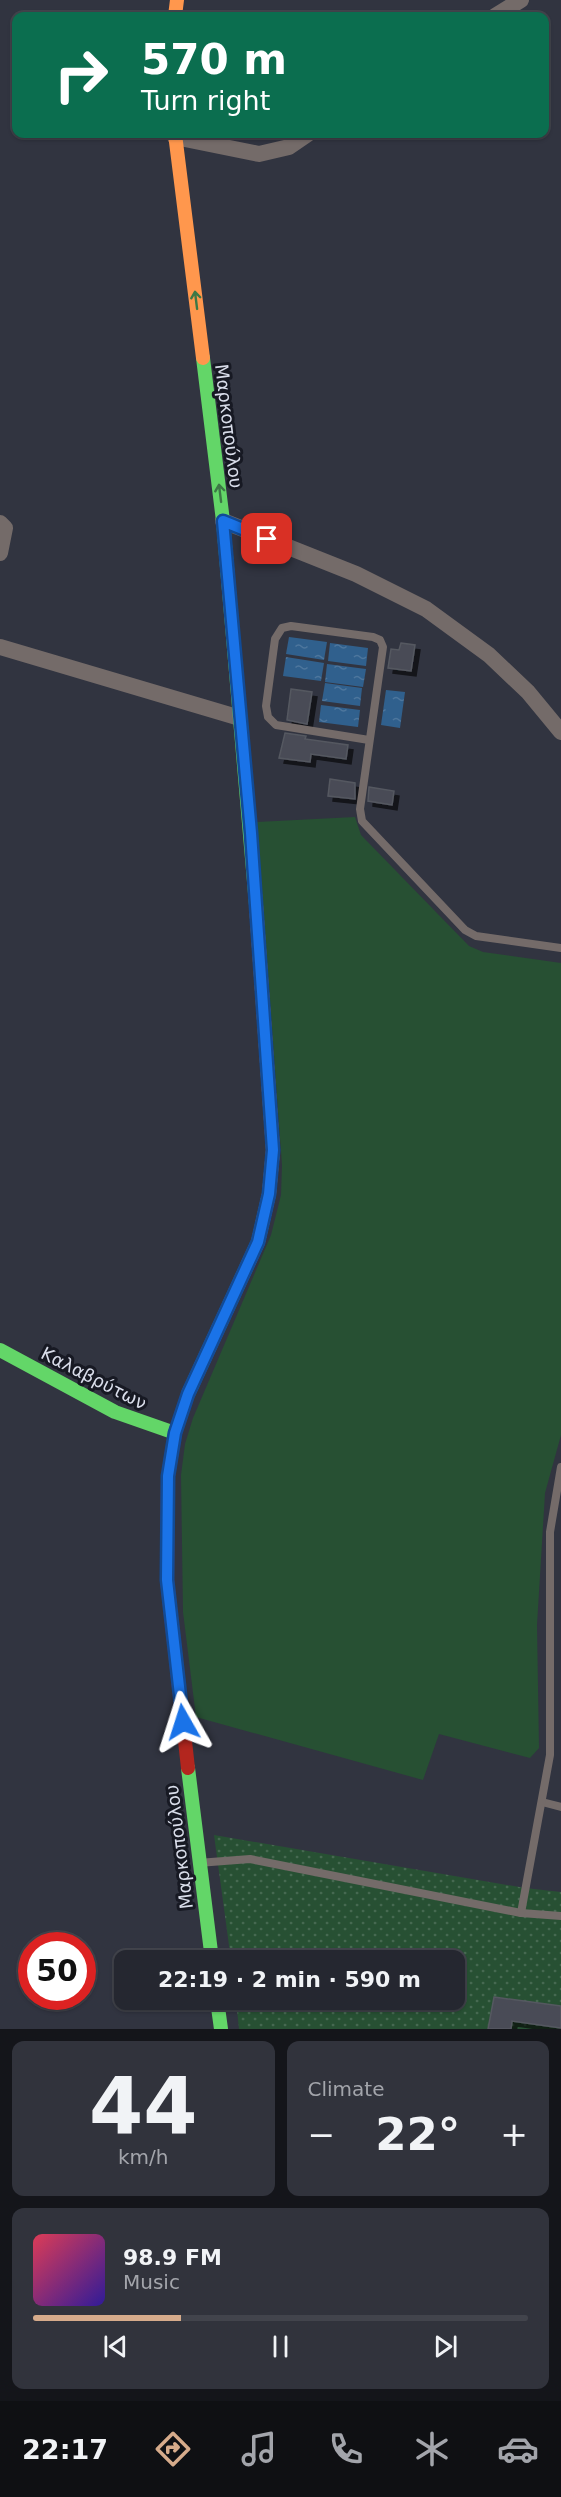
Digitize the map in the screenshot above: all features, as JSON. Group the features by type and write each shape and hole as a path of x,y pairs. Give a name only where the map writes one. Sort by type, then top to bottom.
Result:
{"street":[{"path":"502,12 521,0"},
{"name":"Μαρκοπούλου","path":"175,138 223,521 273,1150 270,1183 258,1242 188,1394 175,1433 168,1476 167,1580 198,1863 211,1950"},
{"path":"188,138 259,154 289,147 302,138"},
{"path":"223,521 356,574 426,609 489,655 528,692 561,732"},
{"path":"0,523 4,528 0,553"},
{"path":"0,648 240,718"},
{"name":"Καλαβρύτων","path":"0,1350 115,1412 175,1433"},
{"path":"218,2010 221,2029"}],"lane":[{"path":"369,740 276,726 268,717 266,706 275,639 282,628 291,626 373,637 380,640 383,648 360,809 362,822 465,930 476,936 561,948"},
{"path":"521,1913 550,1755 550,1532 561,1467"},
{"path":"542,1802 561,1807"},
{"path":"198,1863 250,1859 521,1913 561,1916"}],"green space":[{"path":"355,817 361,835 469,946 483,952 561,963 561,1435 545,1493 537,1625 539,1748 530,1758 439,1734 423,1780 196,1717 183,1612 181,1475 185,1444 193,1418 271,1235 281,1195 282,1165 257,822"},
{"path":"214,1835 525,1888 561,1892 561,2029 239,2029 237,2010 465,2010 465,1950 230,1950"}],"water":[{"path":"289,637 327,642 324,660 286,654"},
{"path":"330,643 368,648 366,666 328,661"},
{"path":"286,657 324,663 321,681 283,676"},
{"path":"327,664 366,669 363,687 325,682"},
{"path":"325,683 362,688 360,706 322,701"},
{"path":"386,690 405,692 400,728 381,725"},
{"path":"321,705 360,710 358,727 319,722"}],"building":[{"path":"401,643 415,645 411,671 388,668 391,649 399,650"},
{"path":"291,689 312,692 307,724 287,720"},
{"path":"285,733 306,736 305,739 348,745 346,759 311,754 310,762 279,758"},
{"path":"330,779 355,783 355,799 328,796"},
{"path":"369,787 394,791 392,805 368,801"},
{"path":"494,1997 561,2006 561,2028 512,2021 511,2029 488,2029"}],"traffic: fast":[{"path":"203,358 223,521 256,905"},
{"path":"0,1350 115,1412 175,1433"},
{"path":"188,1768 211,1950"},
{"path":"218,2010 221,2029"}],"traffic: slow":[{"path":"176,12 177,0"},
{"path":"176,138 203,358"},
{"path":"188,1394 258,1242 269,1194 273,1150 256,905"}],"traffic: jam":[{"path":"188,1394 175,1433 168,1476 167,1580 188,1768"}],"route":[{"path":"183,1722 167,1580 168,1476 175,1433 188,1394 258,1242 269,1194 273,1150 251,833 223,521 267,539"}]}
